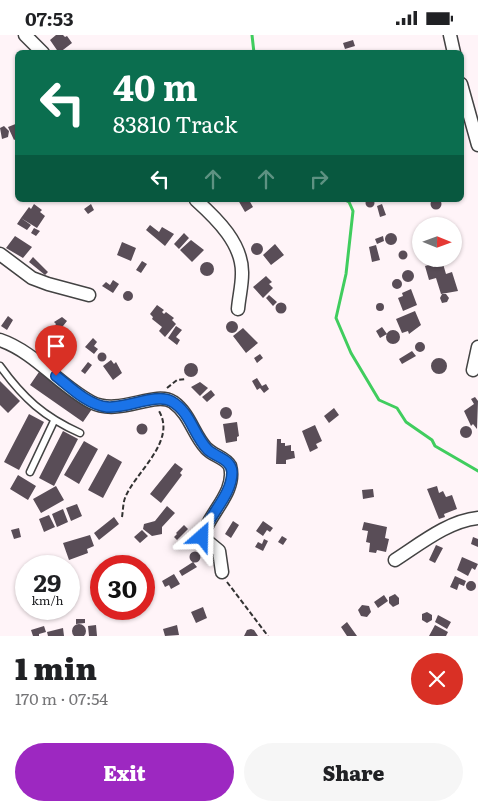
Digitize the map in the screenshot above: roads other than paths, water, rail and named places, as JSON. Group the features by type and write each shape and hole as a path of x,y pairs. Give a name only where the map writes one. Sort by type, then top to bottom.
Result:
{"street":[{"path":"26,35 40,50"},
{"path":"450,35 453,50"},
{"path":"464,95 478,145"},
{"path":"198,202 224,229 238,251 242,273 238,309"},
{"path":"0,254 32,278 48,285 89,295"},
{"path":"0,340 18,349 96,404 115,407 164,399 177,405 188,417 205,447 230,466 230,486 206,524 202,537 219,551 222,572"},
{"path":"473,370 478,347"},
{"path":"395,561 448,527 464,520 478,518"}],"lane":[{"path":"0,366 30,402 54,421 80,433"},
{"path":"30,472 54,421"}],"waterway":[{"path":"252,35 254,50"},
{"path":"349,202 353,211 346,274 336,318 351,353 379,400 397,408 406,422 432,440 435,446 478,471"}]}
